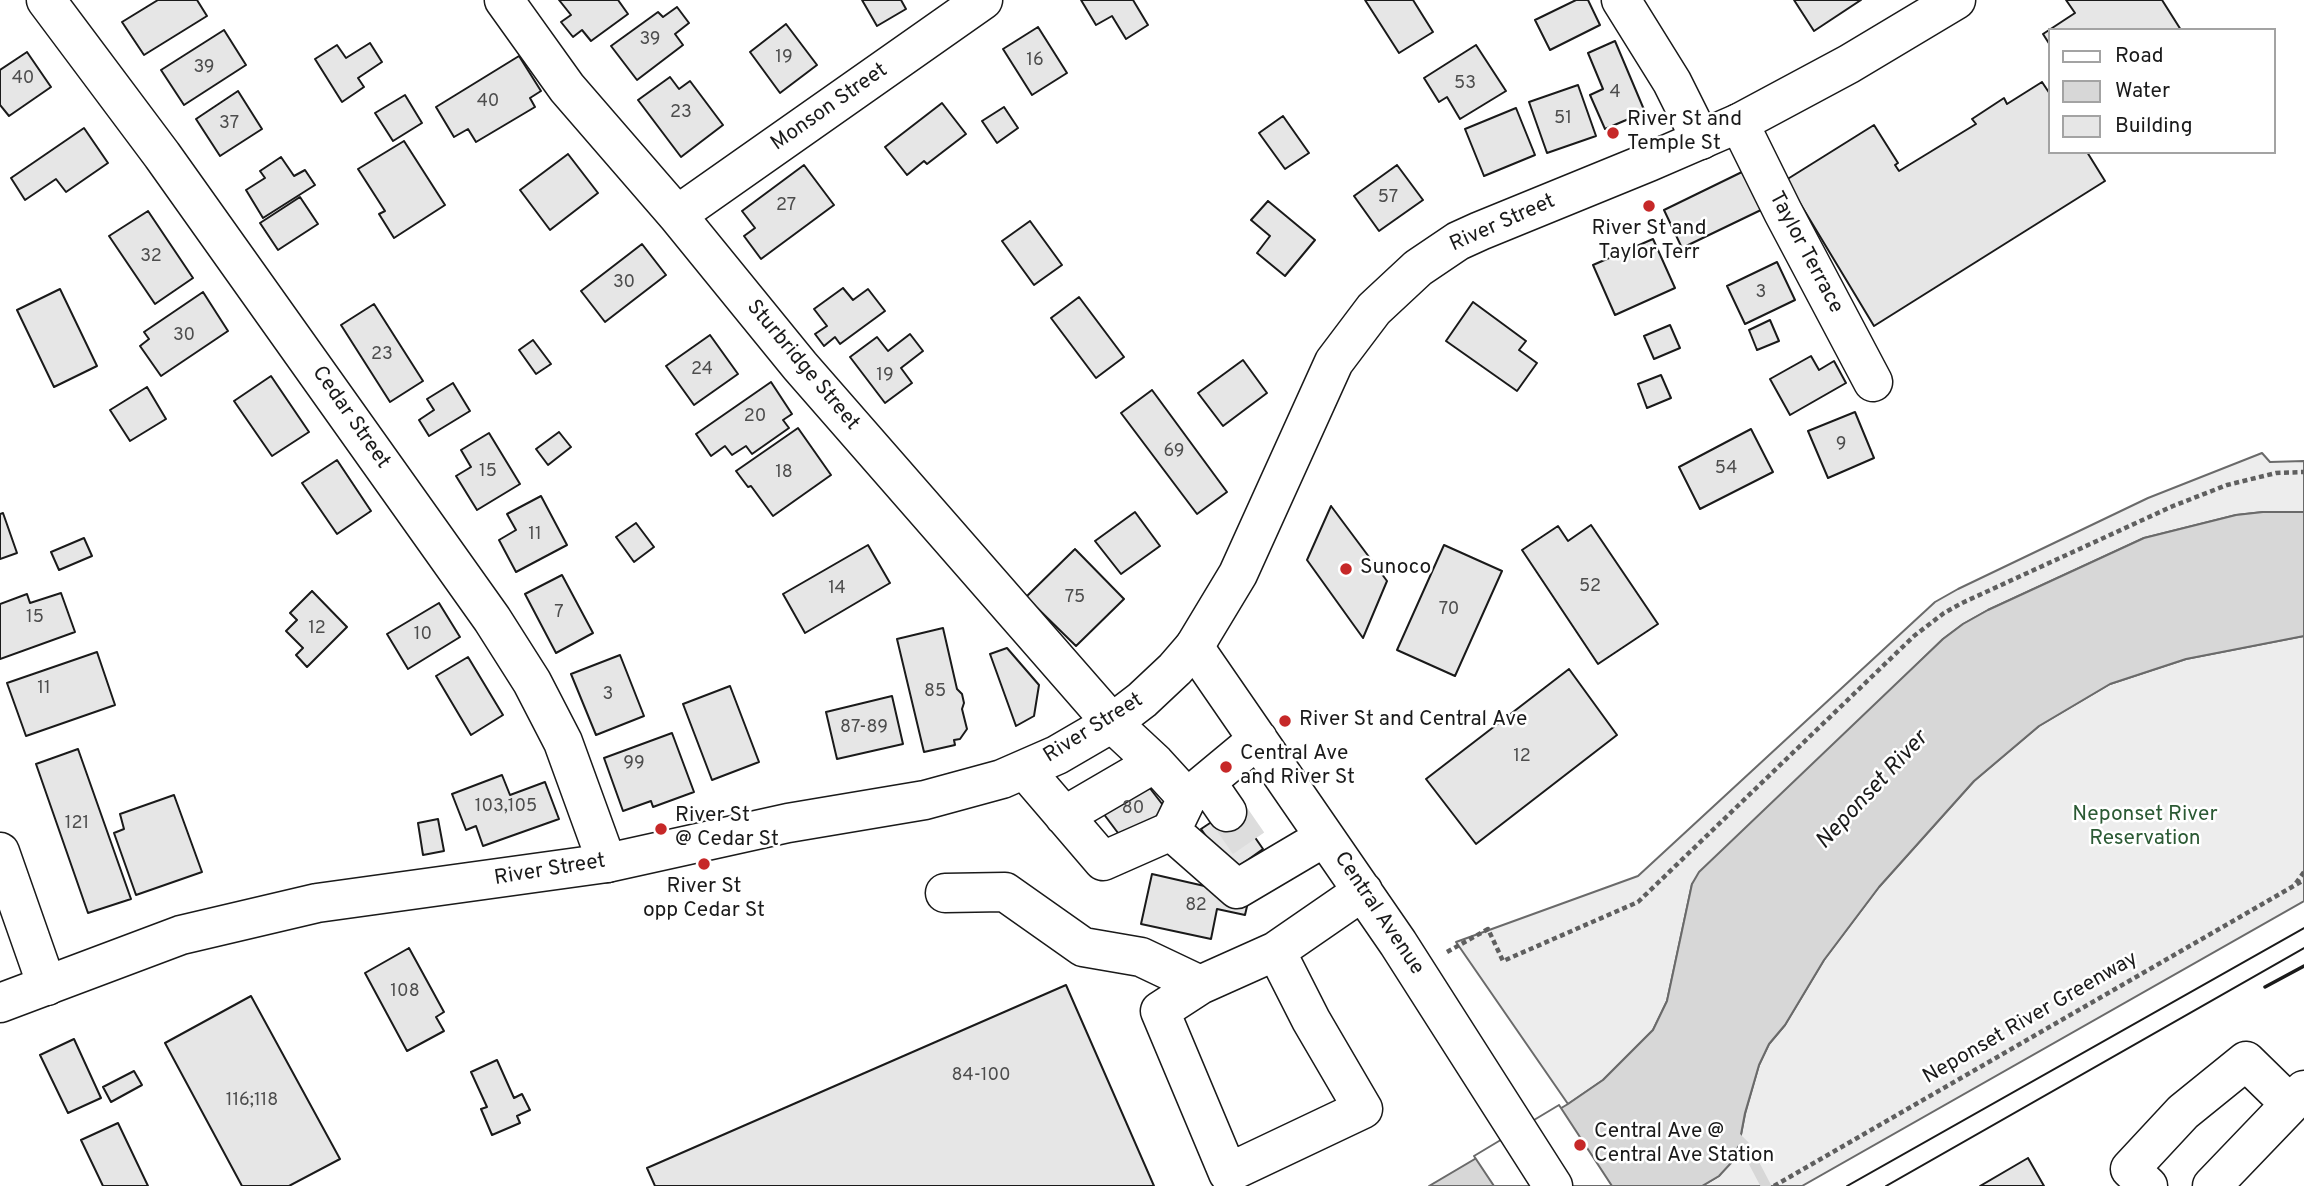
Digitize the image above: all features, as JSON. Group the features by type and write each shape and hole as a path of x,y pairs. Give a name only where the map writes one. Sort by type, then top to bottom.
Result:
{"street":[{"name":"Cedar Street","path":"46,0 162,155 492,619 532,682 563,742 607,863"},
{"name":"Sturbridge Street","path":"503,0 566,88 677,215 800,366 1112,723 1198,806 1237,890 1261,862 1325,836"},
{"path":"1621,0 1672,82 1701,140"},
{"name":"River Street","path":"0,1003 181,935 317,903 607,863 788,823 925,800 1002,779 1058,755 1112,723 1154,690 1194,647 1238,574 1334,362 1364,320 1418,268 1458,241 1739,122 1849,64 1956,0"},
{"name":"Monson Street","path":"677,215 817,118 963,6"},
{"name":"Taylor Terrace","path":"1739,122 1783,212 1873,382"},
{"name":"Central Avenue","path":"1194,647 1417,972 1553,1186"},
{"path":"1025,770 1103,861 1198,806 1258,739"},
{"path":"1064,816 1155,763"},
{"path":"0,852 47,986"},
{"path":"1276,951 1311,1020 1363,1109 1228,1173 1160,1010 1200,985 1276,951 1363,891"},
{"path":"945,893 1005,892 1083,947 1141,957 1200,985"},
{"path":"2139,1177 2183,1112 2246,1061 2297,1097 2212,1186"}],"path":[{"path":"1417,972 1452,948 1488,929 1503,961 1638,902 1914,636 1944,613 2183,502 2252,478 2276,473 2304,472"},
{"path":"2293,886 2304,872"},
{"name":"Neponset River Greenway","path":"1774,1186 2304,880"}],"shaded area":[{"path":"2262,453 2270,462 2304,461 2304,512 2236,515 2144,538 1988,610 1943,639 1692,884 1667,1001 1653,1030 1603,1080 1568,1104 1456,942 1638,876 1935,602 2148,498"},
{"name":"Neponset River Reservation","path":"2304,636 2304,901 1802,1186 1702,1186 1719,1176 1739,1145 1759,1065 1769,1044 1785,1025 1824,960 1879,887 1974,781 2039,726 2110,684 2186,659"}],"water":[{"name":"Neponset River","path":"2304,512 2304,636 2186,659 2110,684 2039,726 1974,781 1879,887 1824,960 1785,1025 1769,1044 1759,1065 1739,1145 1731,1163 1719,1176 1702,1186 1429,1186 1568,1104 1603,1080 1653,1030 1667,1001 1692,884 1699,872 1943,639 1988,610 2144,538 2236,515"}],"pier":[{"path":"1559,1105 1612,1186 1494,1186 1474,1156"}],"building":[{"path":"158,0 197,0 207,16 144,55 122,22"},
{"path":"559,0 618,0 628,14 591,41 582,30 573,37 561,22 571,15"},
{"path":"862,0 901,0 906,9 877,26"},
{"path":"1081,0 1133,0 1148,25 1126,39 1112,16 1096,25"},
{"path":"1365,0 1413,0 1433,32 1399,53"},
{"path":"1576,0 1588,0 1600,25 1550,50 1535,20"},
{"path":"1794,0 1861,0 1814,31"},
{"path":"2066,0 2162,0 2180,28 2052,28 2075,13"},
{"path":"677,7 689,23 675,34 683,45 637,80 611,46 658,12 663,17"},
{"path":"786,24 817,65 780,93 750,52"},
{"path":"1038,27 1067,73 1032,95 1003,49"},
{"path":"224,30 246,65 184,105 161,70"},
{"path":"1615,41 1645,112 1605,129 1590,95 1603,89 1588,53"},
{"path":"370,43 382,62 358,78 364,87 342,102 315,59 337,45 346,58"},
{"path":"1476,45 1506,91 1460,119 1447,97 1439,102 1424,78"},
{"path":"27,52 51,87 9,116 0,105 0,70"},
{"path":"519,56 541,91 530,98 535,107 476,142 468,129 454,137 436,107"},
{"path":"670,77 679,89 690,81 723,125 681,157 638,100"},
{"path":"2042,82 2048,91 2048,154 2088,154 2105,181 1874,326 1786,180 1874,125 1898,163 1895,165 1899,171 1976,124 1972,119 2004,98 2007,104"},
{"path":"1578,85 1596,136 1547,153 1529,102"},
{"path":"238,91 262,129 220,156 196,119"},
{"path":"405,95 422,123 393,141 375,113"},
{"path":"942,103 966,134 927,164 924,161 907,175 885,147"},
{"path":"1004,107 1018,128 997,143 982,121"},
{"path":"1516,108 1535,155 1484,176 1465,129"},
{"path":"1283,116 1309,153 1285,169 1259,133"},
{"path":"84,128 108,163 66,192 56,179 25,200 11,178"},
{"path":"404,141 445,205 394,238 379,214 385,211 358,169"},
{"path":"568,154 598,193 550,230 520,190"},
{"path":"281,157 294,176 305,170 315,185 263,218 246,190 265,178 260,171"},
{"path":"804,165 834,205 761,259 744,236 755,228 742,211"},
{"path":"1397,165 1423,200 1379,231 1354,196"},
{"path":"1744,171 1763,209 1682,248 1664,210"},
{"path":"300,197 318,224 278,250 260,223"},
{"path":"1268,201 1315,240 1285,276 1257,253 1270,236 1251,220"},
{"path":"148,211 193,278 155,304 109,236"},
{"path":"1030,221 1062,265 1034,285 1002,241"},
{"path":"1653,239 1675,288 1615,315 1593,265"},
{"path":"642,244 666,275 605,322 581,291"},
{"path":"1777,262 1795,300 1745,324 1727,286"},
{"path":"843,288 853,300 868,289 885,311 840,344 835,337 824,346 815,334 827,326 814,309"},
{"path":"60,289 97,366 54,387 17,310"},
{"path":"203,292 228,331 161,376 140,346 149,339 144,332"},
{"path":"1079,297 1124,357 1096,378 1051,318"},
{"path":"1473,302 1526,341 1519,350 1537,363 1517,391 1446,341"},
{"path":"374,304 423,381 390,402 341,325"},
{"path":"1770,320 1779,341 1757,350 1749,330"},
{"path":"1670,325 1680,348 1654,359 1644,336"},
{"path":"910,334 923,351 901,368 912,383 885,403 850,357 877,337 888,351"},
{"path":"710,335 738,374 694,405 666,366"},
{"path":"533,340 551,364 536,374 519,350"},
{"path":"1811,356 1819,370 1834,361 1846,383 1790,415 1770,379"},
{"path":"1243,360 1267,393 1223,426 1198,393"},
{"path":"1661,375 1671,398 1647,408 1638,384"},
{"path":"271,376 309,432 272,456 234,401"},
{"path":"771,382 792,414 783,420 789,428 752,454 746,446 732,455 725,446 711,456 696,434"},
{"path":"453,383 470,411 429,436 419,420 434,410 427,399"},
{"path":"147,387 166,419 130,441 110,410"},
{"path":"1152,390 1227,492 1197,514 1121,413"},
{"path":"1855,412 1874,458 1828,478 1808,431"},
{"path":"798,428 831,475 773,516 736,471"},
{"path":"1751,429 1773,472 1700,509 1679,467"},
{"path":"559,432 571,447 548,465 536,449"},
{"path":"489,433 520,484 477,510 456,476 471,467 461,450"},
{"path":"337,460 371,511 337,534 302,483"},
{"path":"541,496 567,545 516,572 499,540 516,530 507,514"},
{"path":"1331,506 1387,581 1363,638 1307,560"},
{"path":"1135,512 1160,546 1121,574 1095,541"},
{"path":"3,513 17,553 0,559 0,514"},
{"path":"636,523 654,547 634,562 616,537"},
{"path":"1591,525 1658,624 1598,664 1522,550 1558,526 1568,541"},
{"path":"84,538 92,556 59,570 51,552"},
{"path":"868,545 890,583 805,633 783,594"},
{"path":"1444,545 1502,571 1455,676 1397,650"},
{"path":"1075,549 1124,599 1076,646 1026,597"},
{"path":"562,575 593,633 556,653 525,594"},
{"path":"312,591 347,627 307,667 296,655 303,648 286,631 297,620 290,613"},
{"path":"61,593 75,632 0,659 0,604 27,594 30,603"},
{"path":"439,603 460,637 408,669 387,634"},
{"path":"943,628 957,689 962,694 962,709 967,729 960,739 954,740 955,745 924,752 897,639"},
{"path":"1007,648 1039,685 1034,716 1016,726 990,654"},
{"path":"97,652 115,705 26,736 7,683"},
{"path":"620,655 644,716 596,735 571,674"},
{"path":"468,657 503,715 471,735 436,676"},
{"path":"1569,669 1617,735 1476,844 1426,779"},
{"path":"730,686 759,762 712,780 683,704"},
{"path":"892,696 903,744 837,759 826,712"},
{"path":"672,733 694,792 653,807 651,801 623,811 604,758"},
{"path":"78,749 131,899 88,913 36,764"},
{"path":"502,775 510,795 545,782 559,819 483,846 476,826 466,830 452,794"},
{"path":"1142,778 1166,809 1124,841 1100,809"},
{"path":"174,795 202,872 136,895 114,833 124,829 120,814"},
{"path":"1234,807 1263,849 1231,872 1201,829"},
{"path":"438,819 444,851 423,855 418,823"},
{"path":"1152,874 1222,890 1248,902 1245,915 1217,909 1211,939 1141,924"},
{"path":"409,948 444,1012 436,1017 444,1031 407,1051 365,973"},
{"path":"1066,985 1154,1186 655,1186 647,1168"},
{"path":"251,996 340,1159 289,1186 242,1186 165,1043"},
{"path":"74,1039 101,1098 68,1113 40,1055"},
{"path":"497,1060 514,1098 522,1094 530,1110 517,1116 520,1123 492,1135 481,1109 487,1107 471,1072"},
{"path":"134,1071 142,1085 111,1102 103,1087"},
{"path":"118,1123 148,1186 103,1186 81,1140"},
{"path":"2028,1158 2044,1186 1980,1186"}],"waterway":[{"path":"1732,1133 1745,1146 1766,1186"}],"tunnel":[{"path":"1227,812 1256,854"}],"tram line":[{"path":"1847,1186 2304,928"},
{"path":"1886,1186 2304,948"}],"wall":[{"path":"2265,987 2304,966"}],"place":[{"name":"River St and Temple St","path":"1613,133"},
{"name":"River St and Taylor Terr","path":"1649,206"},
{"name":"Sunoco","path":"1346,569"},
{"name":"River St and Central Ave","path":"1285,721"},
{"name":"Central Ave and River St","path":"1226,767"},
{"name":"River St @ Cedar St","path":"661,829"},
{"name":"River St opp Cedar St","path":"704,864"},
{"name":"Central Ave @ Central Ave Station","path":"1580,1145"}]}
